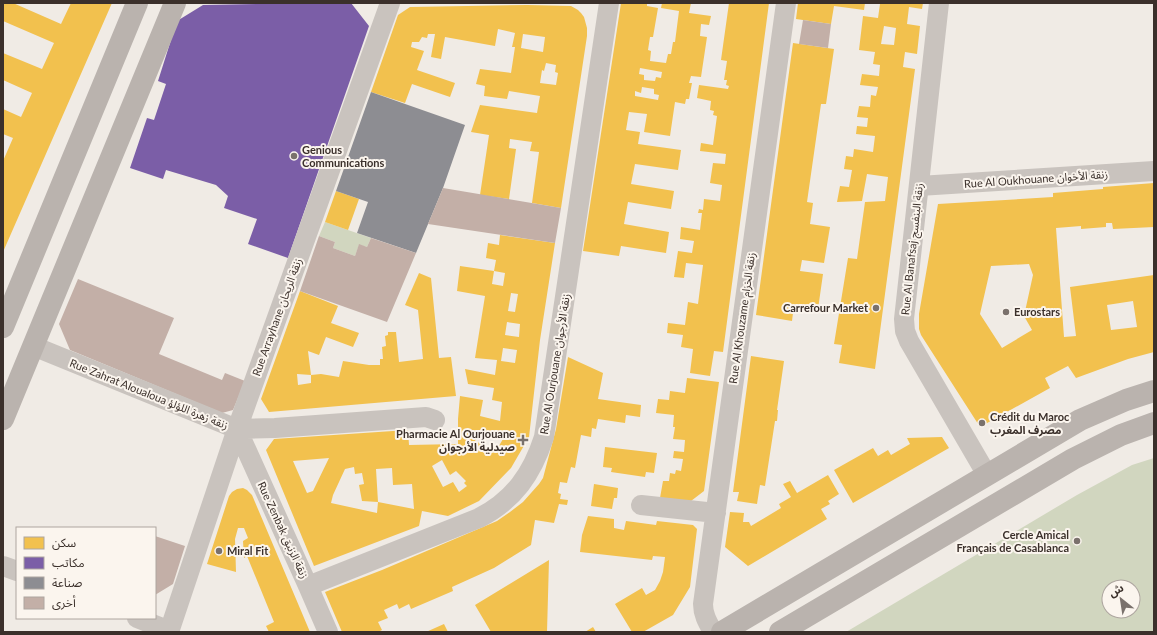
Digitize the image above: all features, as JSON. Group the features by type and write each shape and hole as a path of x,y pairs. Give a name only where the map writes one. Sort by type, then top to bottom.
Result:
{"main road":[{"path":"3,327 137,3"},
{"path":"3,419 175,3"},
{"path":"722,632 1080,420 1126,400 1154,391"},
{"path":"780,632 1073,459 1121,435 1154,423"}],"street":[{"name":"Rue Arrayhane زنقة الريحان","path":"170,631 236,430 390,3"},
{"name":"Rue Al Ourjouane زنقة الأرجوان","path":"308,586 492,511 515,491 532,468 544,437 610,3"},
{"name":"Rue Al Khouzame زنقة الخزام","path":"713,632 703,612 703,604 786,3"},
{"name":"Rue Al Banafsaj زنقة البنفسج","path":"939,3 905,306 905,331 909,342 987,475"},
{"name":"Rue Al Oukhouane زنقة الأخوان","path":"919,186 1154,171"},
{"name":"Rue Zahrat Aloualoua زنقة زهرة اللؤلؤ","path":"33,346 236,430 421,418 435,420"},
{"name":"Rue Zenbak زنقة الزنبق","path":"236,430 328,632"},
{"path":"641,505 716,513"},
{"path":"3,566 16,571"},
{"path":"140,619 170,631"}],"green space":[{"path":"325,222 371,238 367,247 359,245 355,256 333,248 335,242 319,236"},
{"name":"Cercle Amical Français de Casablanca","path":"1154,458 1154,632 846,632 1077,495 1132,465"}],"building: سكن":[{"path":"3,3 13,3 61,24 71,3 112,3 3,252 3,161 13,138 3,134 3,109 21,117 32,93 3,80 3,53 42,69 54,43 3,21"},
{"path":"621,3 647,3 647,6 658,8 653,37 650,37 648,50 651,51 650,61 666,63 668,54 671,54 673,42 675,42 679,11 661,8 662,3 691,3 689,13 711,16 709,25 701,24 700,36 707,37 701,77 691,76 689,83 692,83 689,99 686,99 685,104 675,102 670,136 644,132 647,114 629,112 626,130 640,132 638,144 681,150 678,170 635,164 631,184 674,191 671,209 628,202 624,224 669,232 666,253 621,246 619,256 583,251","holes":["640,68 662,72 661,78 656,77 655,81 644,80 644,75 639,74","642,87 654,89 654,94 659,95 658,100 635,96 635,91 641,93"]},
{"path":"729,3 769,3 723,352 714,351 710,376 690,373 693,349 681,347 683,335 667,333 668,323 685,325 688,302 698,304 703,265 686,263 684,278 674,277 678,251 692,253 694,241 680,239 681,227 700,230 702,213 698,213 699,209 703,210 704,199 720,201 722,185 710,183 713,163 725,164 726,154 700,151 701,143 713,145 717,116 713,115 714,111 710,110 711,101 697,98 699,85 728,89 729,86 726,85 727,80 724,80 727,61 721,60"},
{"path":"798,3 865,3 864,10 834,6 831,24 796,19"},
{"path":"923,3 922,9 909,7 907,24 920,26 917,54 905,52 903,67 915,69 875,369 839,363 842,345 834,344 848,258 857,259 865,202 885,201 888,177 867,174 862,201 837,202 840,186 849,187 852,170 844,169 846,156 853,157 854,149 873,152 875,136 856,134 857,126 867,127 868,118 857,117 859,106 870,107 871,95 876,96 878,87 860,85 862,74 879,76 880,65 873,64 875,52 859,50 863,16 878,18 880,4","holes":["884,26 896,28 894,45 881,44"]},
{"path":"527,5 571,6 581,13 584,17 587,28 587,36 561,208 532,203 539,152 530,151 532,142 510,139 509,148 516,149 509,199 480,195 489,135 471,132 480,105 537,113 540,96 509,91 507,99 484,96 485,86 476,84 480,69 511,73 515,47 512,47 515,33 498,29 495,46 445,37 441,59 431,57 435,34 428,34 427,38 422,37 419,42 412,42 411,47 424,51 417,70 455,83 450,97 412,84 405,103 371,92 398,15 410,7","holes":["523,34 545,37 543,52 521,48","546,63 556,65 555,72 558,73 556,85 540,83 542,70 544,71"]},
{"path":"793,43 834,49 826,104 821,104 807,202 813,203 810,224 830,227 824,263 802,260 800,271 823,274 818,309 794,305 792,321 756,315"},
{"path":"1154,183 1154,227 1113,229 1112,223 1106,223 1106,227 1081,229 1081,226 1056,228 1064,337 1076,336 1070,287 1154,275 1154,352 1128,359 1076,378 1068,366 1045,378 1050,388 980,427 921,335 919,329 919,314 938,204 1053,197 1053,193 1103,189 1103,187","holes":["1029,264 1033,275 1024,316 1032,330 1002,348 980,314 991,266","1133,301 1137,327 1111,330 1107,305"]},
{"path":"336,191 359,199 348,230 325,222"},
{"path":"500,235 555,243 540,340 529,437 511,468 479,501 448,516 422,511 419,526 314,566 266,450 274,439 408,430 409,445 458,444 460,396 483,400 480,416 500,421 502,402 492,400 494,388 468,384 465,369 495,375 497,360 475,358 485,296 457,291 460,266 494,271 496,260 486,258 488,243 499,245","holes":["494,271 505,273 503,286 492,284","511,293 518,294 515,312 508,311","507,322 520,324 519,337 505,335","503,348 517,350 515,363 501,361","481,429 503,439 496,451 475,441","329,458 313,491 307,493 293,461","442,460 450,475 456,471 466,481 464,483 467,486 459,492 453,482 443,487 432,466","354,467 355,474 362,473 364,484 359,485 362,501 378,502 377,513 331,503 345,469","392,468 393,485 412,484 414,509 378,502 376,469"]},
{"path":"419,273 431,278 439,358 451,357 456,396 269,412 261,399 300,291 338,306 331,323 359,333 353,347 326,337 319,355 308,351 311,375 321,374 339,377 343,361 380,365 380,359 383,359 382,347 386,346 385,336 388,335 388,332 396,332 399,362 423,359 418,310 405,305","holes":["297,374 311,375 311,383 298,385"]},
{"path":"751,356 784,361 777,410 777,421 775,421 765,486 760,485 757,504 737,501 739,492 733,492"},
{"path":"568,357 603,373 598,399 641,405 640,417 626,415 625,423 598,419 596,429 592,428 591,437 581,435 575,468 571,467 567,483 560,482 558,493 561,494 560,499 568,500 567,505 559,504 554,523 535,520 531,545 494,568 452,587 453,591 411,609 409,604 399,609 397,604 384,610 388,618 378,622 382,630 378,632 342,632 325,592 382,570 497,521 523,502 539,484 543,478 556,429"},
{"path":"687,378 719,382 704,491 691,501 660,498 663,481 669,481 670,473 675,474 676,470 681,471 683,459 673,458 674,451 684,452 685,440 673,439 675,427 673,427 674,415 656,413 658,399 669,400 670,391 685,393"},
{"path":"942,437 949,448 853,503 834,470 873,448 878,456 888,450 891,455 910,444 907,438"},
{"path":"605,447 657,453 654,473 646,472 645,477 611,472 612,468 603,467"},
{"path":"828,475 839,494 828,501 830,504 821,509 827,519 748,566 725,547 730,512 744,513 743,522 749,522 751,526 781,508 779,504 791,497 783,484 790,481 797,493"},
{"path":"594,484 618,488 617,498 614,498 612,509 591,506"},
{"path":"243,488 252,495 310,632 269,632 266,626 274,622 247,556 244,558 243,541 248,538 244,528 238,528 235,539 236,572 207,564 229,496 237,489"},
{"path":"588,516 614,519 614,528 624,530 626,521 656,525 657,521 693,525 697,529 690,587 673,615 643,632 632,632 615,604 642,588 646,595 655,590 663,572 665,557 653,556 652,560 580,552 582,535"},
{"path":"549,560 547,632 491,632 475,605"},
{"path":"444,624 448,632 426,632"},
{"path":"593,627 596,632 585,632"}],"building: مكاتب":[{"path":"351,3 369,26 288,258 248,244 257,219 224,208 228,196 216,185 166,170 163,179 130,168 147,118 154,120 166,84 158,81 177,21 203,5"}],"building: صناعة":[{"path":"371,92 465,125 443,188 416,253 357,233 368,202 336,191"}],"building: أخرى":[{"path":"803,20 831,24 828,48 799,44"},
{"path":"443,188 561,208 555,243 428,224"},
{"path":"319,236 335,242 333,248 355,256 359,244 367,247 371,238 416,253 387,322 300,291"},
{"path":"78,279 174,318 159,354 222,380 225,373 245,381 233,410 222,413 70,350 59,324"},
{"path":"156,536 185,546 173,584 156,594"}],"place":[{"name":"Genious Communications","path":"294,156"},
{"name":"Carrefour Market","path":"876,308"},
{"name":"Eurostars","path":"1006,312"},
{"name":"Crédit du Maroc مصرف المغرب","path":"982,423"},
{"name":"Pharmacie Al Ourjouane صيدلية الأرجوان","path":"523,440"},
{"name":"Cercle Amical Français de Casablanca","path":"1077,541"},
{"name":"Miral Fit","path":"219,551"}]}
